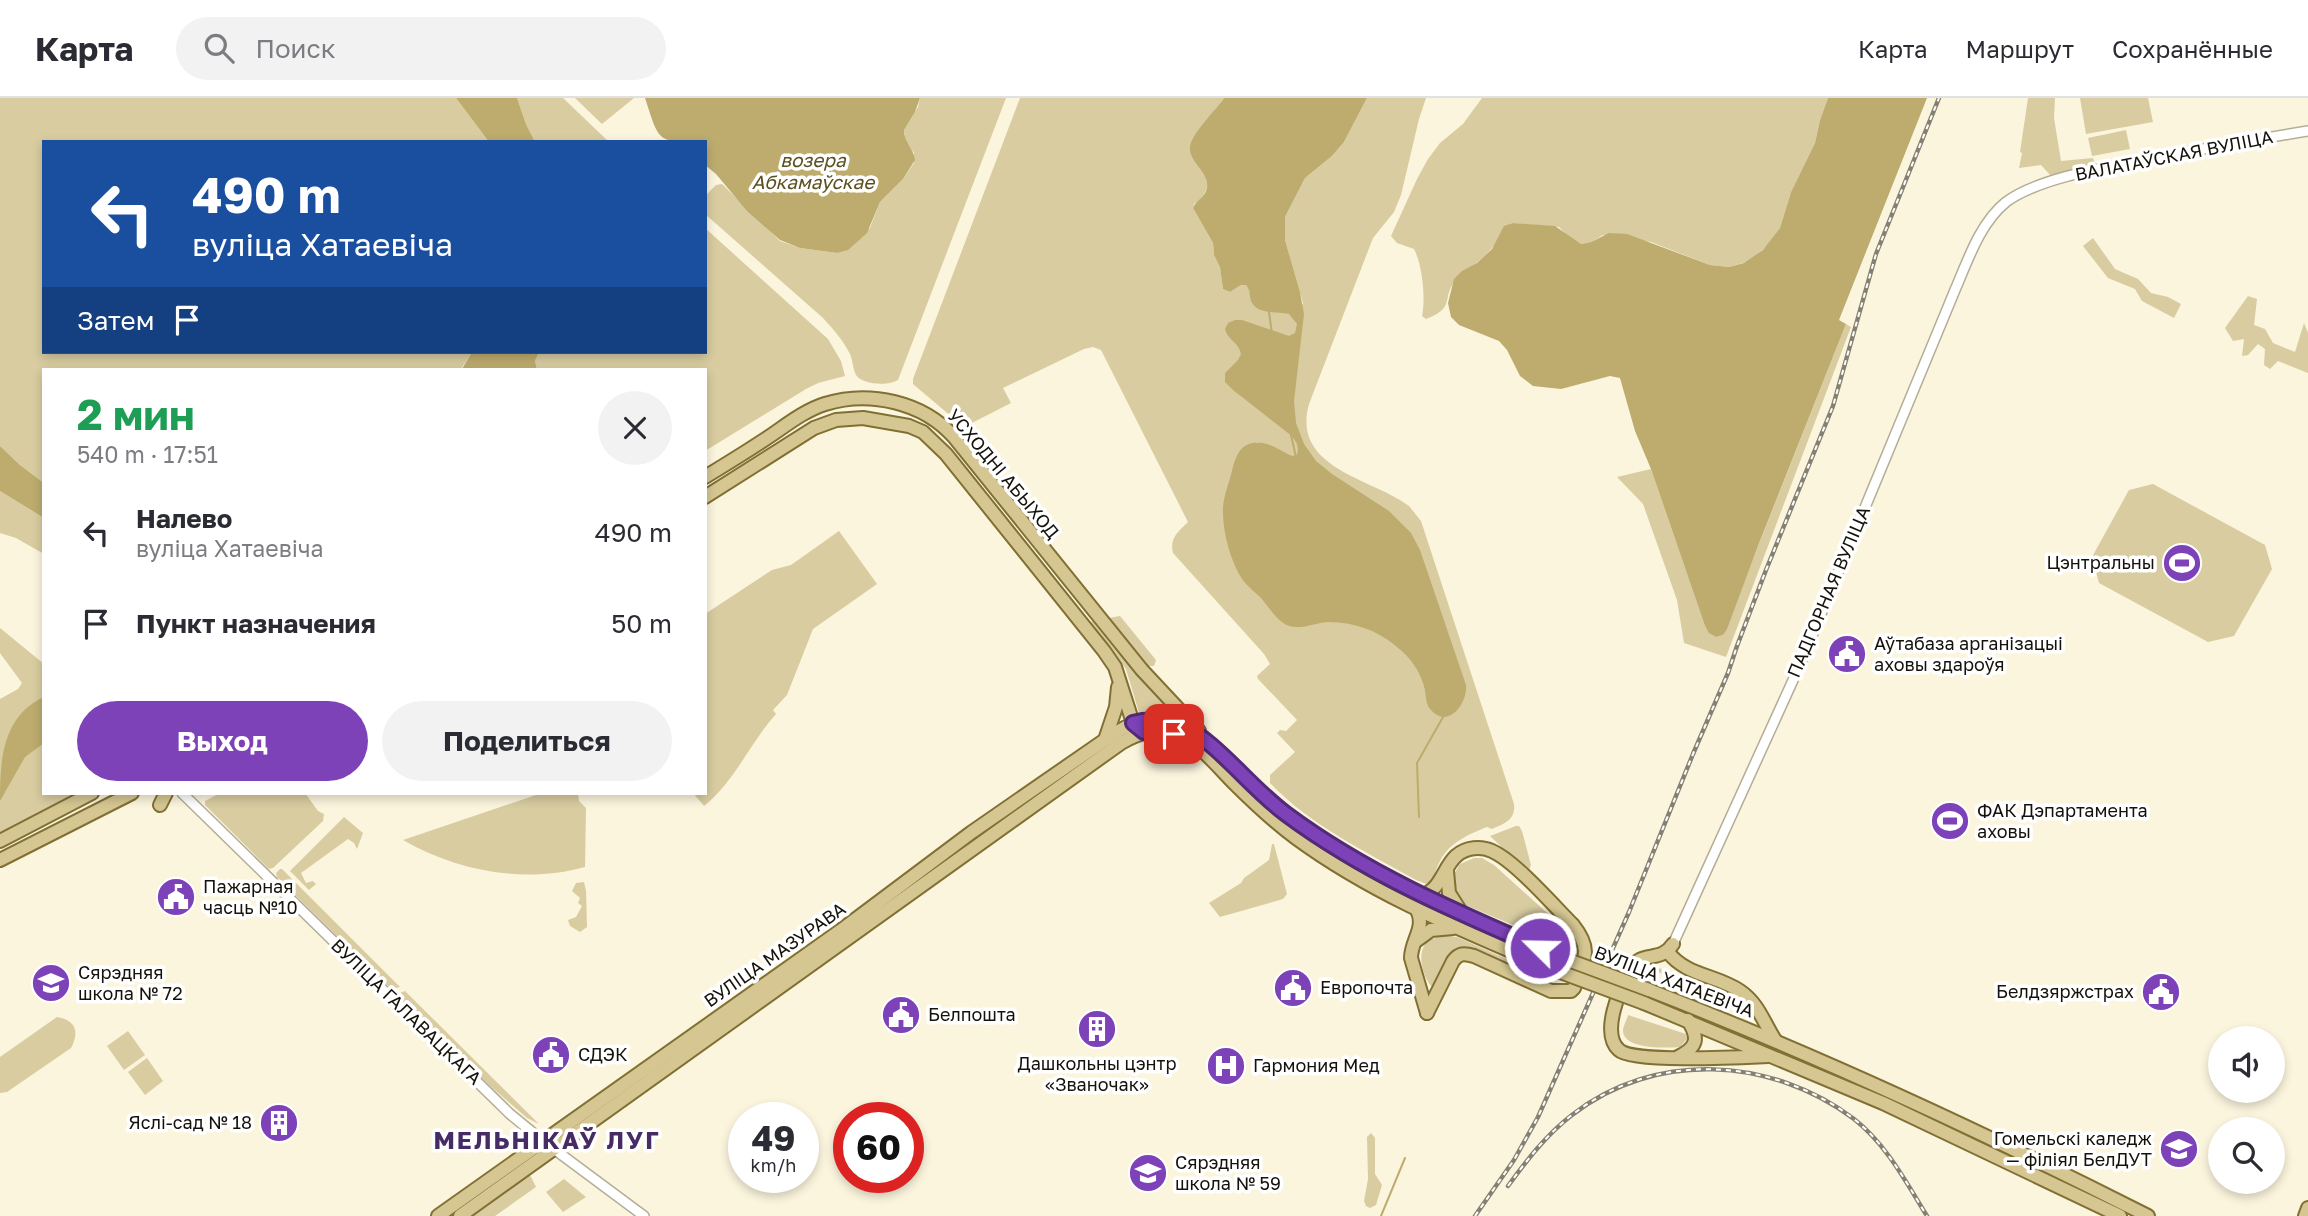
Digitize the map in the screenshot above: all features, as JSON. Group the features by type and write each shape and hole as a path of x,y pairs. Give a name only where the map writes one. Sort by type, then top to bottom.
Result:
{"main road":[{"name":"УСХОДНІ АБЫХОД","path":"707,476 823,404 849,399 914,407 941,424 954,437 1142,670 1211,745"},
{"name":"УСХОДНІ АБЫХОД","path":"707,496 793,440 825,423 863,418 909,426 923,432 946,454 1111,660 1133,723"},
{"path":"1073,612 1086,601"},
{"path":"1105,740 1116,707 1118,674"},
{"name":"ВУЛІЦА ХАТАЕВІЧА","path":"1133,723 1153,720 1174,723 1191,731 1211,745 1284,813 1360,863 1421,896 1647,996 1688,1020 1882,1102 2120,1216"},
{"path":"1133,723 1144,732"},
{"name":"ВУЛІЦА МАЗУРАВА","path":"1069,773 1105,740 1133,723"},
{"name":"ВУЛІЦА ХАТАЕВІЧА","path":"1144,732 1170,733 1193,743 1256,804 1296,838 1353,876 1417,910 1555,970 1726,1020 1775,1040 1858,1076 2148,1216"},
{"name":"ВУЛІЦА МАЗУРАВА","path":"438,1216 548,1144 972,832 1069,773 1144,732"},
{"path":"0,841 88,795"},
{"path":"0,860 128,795"},
{"path":"1417,910 1420,923 1411,958 1427,1013 1452,961 1462,954 1474,956 1550,991 1562,993 1574,988 1587,953 1581,935 1504,858 1485,848 1463,851 1454,857 1434,887 1421,896"},
{"path":"1447,867 1449,893 1463,915"},
{"path":"1416,941 1431,930 1458,928"},
{"path":"1772,1056 1678,1057 1625,1054 1614,1044 1610,1027 1631,968 1645,957 1663,955 1671,948 1673,958 1688,969 1740,991 1752,1000 1775,1040"},
{"path":"1726,1020 1742,1021 1749,1016 1750,1006 1740,991"},
{"path":"1678,1057 1691,1049 1695,1041 1696,1033 1688,1020"},
{"name":"ВУЛІЦА МАЗУРАВА","path":"460,1216 548,1144"},
{"path":"2305,1216 2308,1208"}],"street":[{"name":"ВАЛАТАЎСКАЯ ВУЛІЦА","path":"1979,238 1994,214 2006,203 2016,196 2060,179 2099,169 2308,131"},
{"name":"ПАДГОРНАЯ ВУЛІЦА","path":"1671,948 1799,667 1912,392 1979,238"},
{"name":"ВУЛІЦА ГАЛАВАЦКАГА","path":"184,795 510,1114 644,1216"}],"shaded area":[{"path":"0,98 456,98 488,140 42,140 42,354 471,354 462,368 42,368 42,482 0,446"},
{"path":"517,98 563,98 607,140 534,140"},
{"path":"575,98 634,98 602,124"},
{"path":"920,98 1006,98 898,380 876,384 864,381 856,375 847,349 823,318 707,216 707,194 716,185 722,184 780,241 800,248 837,253 870,228 880,202 903,179 914,163 914,153 906,143 904,130 918,107"},
{"path":"1020,98 1224,98 1194,137 1190,147 1203,169 1207,184 1206,191 1193,208 1213,243 1223,289 1230,292 1246,285 1251,298 1289,314 1296,320 1303,303 1285,240 1285,217 1305,178 1332,156 1344,142 1367,98 1426,98 1401,195 1394,212 1373,238 1309,404 1306,424 1311,441 1320,455 1350,475 1400,500 1409,506 1421,521 1514,804 1511,818 1501,825 1492,829 1487,827 1454,844 1444,855 1430,883 1426,884 1321,825 1270,783 1270,775 1295,752 1277,733 1280,730 1286,731 1297,720 1258,679 1257,676 1270,664 1264,654 1173,553 1174,539 1188,522 1101,350 1093,347 1084,349 1003,388 1011,403 966,426 913,384","holes":["1257,442 1276,448 1302,464 1225,526 1223,507 1236,459"]},
{"path":"1482,98 1828,98 1815,143 1791,192 1780,228 1767,246 1750,261 1729,267 1710,265 1651,242 1603,235 1581,244 1559,227 1512,223 1484,257 1456,278 1441,311 1426,319 1422,316 1423,291 1417,255 1414,249 1397,243 1391,236 1428,159 1440,143 1463,124"},
{"path":"2028,98 2055,98 2054,118 2061,161 2093,158 2095,164 2051,176 2041,165 2019,168"},
{"path":"2080,98 2148,98 2153,122 2086,134"},
{"path":"2126,130 2130,149 2092,156 2088,138"},
{"path":"707,230 828,339 841,361 845,376 806,389 707,450 707,368 537,368 535,361 538,354 707,354"},
{"path":"2093,238 2115,269 2138,279 2151,293 2181,304 2174,318 2142,301 2135,289 2108,278 2083,246"},
{"path":"2248,296 2257,299 2254,325 2265,329 2273,343 2295,352 2304,323 2308,333 2308,373 2278,361 2270,369 2264,365 2265,349 2258,344 2248,355 2242,356 2244,339 2233,341 2225,328"},
{"path":"1846,324 1851,327 1726,657 1684,643 1677,600 1643,504 1617,477 1651,469 1705,626 1716,637 1723,635"},
{"name":"Цэнтральны","path":"2153,484 2265,545 2272,569 2234,636 2208,642 2099,583 2092,557 2129,490"},
{"path":"0,491 42,517 42,553 16,538 0,533"},
{"path":"839,531 877,584 813,629 787,695 773,710 776,714 734,774 704,806 695,795 707,795 707,613 772,570 791,565"},
{"path":"1120,616 1156,660 1154,666 1148,666 1109,618"},
{"path":"1092,621 1118,653 1172,705 1174,712 1171,716 1140,716 1126,669"},
{"path":"0,628 42,662 42,795 77,795 0,835 0,699 18,689 22,683 0,653"},
{"path":"216,795 306,795 318,811 324,814 323,821 269,869 205,805 205,801"},
{"path":"536,795 578,795 579,801 586,808 585,867 562,872 491,872 446,860 403,840"},
{"path":"344,817 363,833 357,849 348,839 301,873 306,883 313,881 316,884 309,890 290,871"},
{"path":"1516,826 1522,831 1531,865 1528,872 1490,836"},
{"path":"1272,844 1287,894 1283,899 1220,917 1209,903 1241,883 1269,860"},
{"path":"1474,858 1482,858 1494,865 1566,930 1573,941 1572,948 1463,904 1454,886 1454,874 1460,864"},
{"path":"280,869 400,987 391,989 277,877 276,873"},
{"path":"584,882 587,927 580,932 570,926 568,920 576,917 582,906 578,903 580,898 572,891 576,883"},
{"path":"1443,935 1457,937 1550,978 1554,986 1464,949 1433,987 1423,971 1422,952 1427,942"},
{"path":"1650,968 1701,983 1742,1007 1739,1011"},
{"path":"405,991 539,1124 527,1118 488,1084 399,997 400,993"},
{"path":"1628,1015 1686,1034 1687,1039 1680,1047 1647,1046 1630,1042 1623,1031"},
{"path":"57,1017 63,1018 74,1027 75,1036 71,1048 7,1092 0,1093 0,1057"},
{"path":"128,1031 145,1055 124,1070 107,1046"},
{"path":"147,1058 163,1081 145,1095 128,1072"},
{"path":"1371,1133 1375,1138 1375,1174 1382,1185 1376,1205 1370,1208 1364,1201 1368,1179 1367,1137"},
{"path":"529,1173 536,1187 495,1216 469,1216"},
{"path":"564,1179 586,1197 563,1212 546,1192"}],"water":[{"path":"456,98 517,98 534,140 488,140"},
{"name":"возера Абкамаўскае","path":"645,98 920,98 904,130 915,160 903,179 880,202 867,233 848,250 837,253 800,248 780,240 747,211 707,167 707,140 669,140 658,132"},
{"path":"1224,98 1367,98 1344,142 1332,156 1305,178 1285,217 1285,240 1304,314 1294,401 1296,423 1304,444 1316,461 1389,511 1411,533 1420,550 1466,685 1461,706 1451,715 1444,717 1431,710 1415,666 1402,651 1381,636 1365,628 1347,624 1328,622 1293,627 1282,622 1242,579 1230,554 1225,535 1223,507 1238,453 1248,444 1258,442 1292,456 1297,455 1298,448 1291,435 1225,382 1225,373 1241,354 1225,329 1228,323 1242,320 1289,336 1295,333 1297,324 1289,314 1258,309 1251,301 1246,285 1230,292 1223,289 1213,243 1193,208 1205,194 1207,181 1193,158 1191,142"},
{"path":"1828,98 1927,98 1839,320 1846,324 1727,629 1723,635 1716,637 1709,633 1705,626 1651,469 1635,431 1620,378 1610,376 1561,389 1533,386 1520,376 1507,350 1499,341 1459,325 1451,317 1448,303 1454,279 1492,249 1504,226 1513,223 1555,226 1581,244 1609,233 1627,234 1710,265 1729,267 1744,263 1763,250 1780,228 1791,192 1815,143"},
{"path":"471,354 538,354 535,361 537,368 463,368"},
{"path":"0,446 42,482 42,517 0,491"},
{"path":"42,698 42,744 25,757 0,801 6,741 19,716"}],"waterway":[{"path":"1269,312 1272,334"},
{"path":"1291,435 1296,457"},
{"path":"1419,817 1417,763 1443,717"},
{"path":"1381,1216 1405,1158"}],"railway":[{"path":"1475,1216 1514,1160 1538,1117 1629,912 1728,673 1766,570 1833,406 1876,254 1939,98"},
{"path":"1508,1186 1554,1131 1572,1115 1605,1094 1640,1079 1676,1071 1713,1069 1751,1073 1787,1083 1822,1098 1854,1119 1886,1152 1927,1216"}],"place":[{"name":"Цэнтральны","path":"2182,563"},
{"name":"Аўтабаза арганізацыі аховы здароўя","path":"1847,654"},
{"name":"ФАК Дэпартамента аховы","path":"1950,821"},
{"name":"Пажарная часць №10","path":"176,897"},
{"name":"Сярэдняя школа № 72","path":"51,983"},
{"name":"Европочта","path":"1293,988"},
{"name":"Белдзяржстрах","path":"2161,992"},
{"name":"Белпошта","path":"901,1015"},
{"name":"Дашкольны цэнтр «Званочак»","path":"1097,1029"},
{"name":"СДЭК","path":"551,1055"},
{"name":"Гармония Мед","path":"1226,1066"},
{"name":"Яслі-сад № 18","path":"279,1123"},
{"name":"Гомельскі каледж — філіял БелДУТ","path":"2179,1149"},
{"name":"Сярэдняя школа № 59","path":"1148,1173"}],"district":[{"name":"МЕЛЬНІКАЎ ЛУГ","path":"547,1141"}],"route":[{"path":"1174,734 1144,732 1133,723 1161,720 1191,731 1211,745 1284,813 1360,863 1421,896 1540,948"}]}
